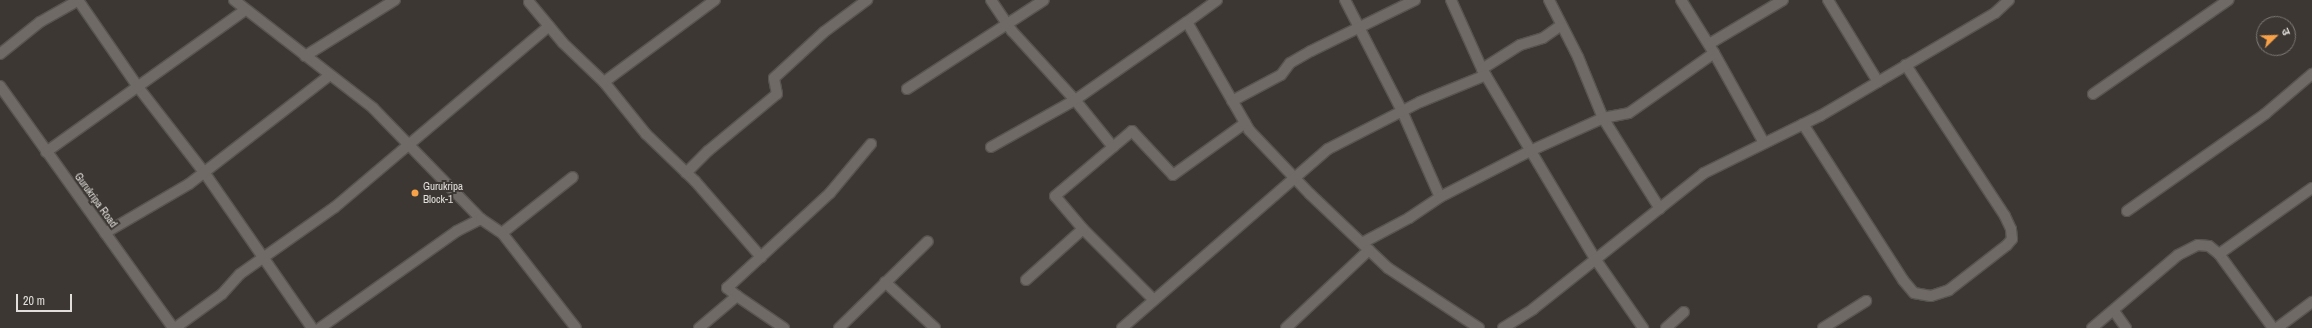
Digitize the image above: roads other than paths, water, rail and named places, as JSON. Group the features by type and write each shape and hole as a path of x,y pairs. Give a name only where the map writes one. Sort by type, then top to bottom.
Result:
{"street":[{"path":"0,54 40,22 79,0 138,87 204,172 312,328"},
{"path":"234,0 373,108 481,219 502,233 576,328"},
{"path":"305,56 395,0"},
{"path":"604,82 715,0"},
{"path":"686,173 708,151 777,94 774,78 824,32 867,0"},
{"path":"991,0 1008,24 1075,100 1113,147"},
{"path":"907,89 1044,0"},
{"path":"990,147 1075,100 1217,0"},
{"path":"1345,0 1358,28 1402,111 1440,197"},
{"path":"1232,101 1281,75 1290,63 1311,51 1414,0"},
{"path":"1450,0 1484,72 1530,151 1596,260 1643,328"},
{"path":"1549,0 1560,26 1578,57 1603,118 1660,209"},
{"path":"1681,0 1714,53 1764,143"},
{"path":"1708,44 1783,0"},
{"path":"1828,0 1878,82"},
{"path":"1503,328 1533,309 1561,284 1596,260 1704,173 1803,124 1878,82 1995,13 2009,0"},
{"path":"2093,94 2228,0"},
{"path":"529,1 549,26 604,82 646,134 686,173 761,257"},
{"path":"46,152 245,10"},
{"path":"1187,22 1245,123 1294,177 1388,268 1478,328"},
{"path":"174,328 222,294 240,274 334,207 410,146 549,26"},
{"path":"1122,328 1328,149 1402,111 1484,72 1520,45 1543,38 1560,26"},
{"path":"1286,328 1365,247 1440,197 1530,151 1603,118 1629,113 1714,53"},
{"path":"1803,124 1903,280 1914,293 1931,296 1949,290 2007,245 2012,239 2011,229 2006,216 1906,65"},
{"path":"2127,211 2264,114 2312,74"},
{"path":"105,233 204,172 330,75"},
{"name":"Gurukripa Road","path":"0,86 174,328"},
{"path":"1154,300 1082,229 1055,196 1132,130 1173,175 1245,123"},
{"path":"784,328 727,288 830,193 871,144"},
{"path":"502,233 573,177"},
{"path":"2219,254 2312,188"},
{"path":"320,328 469,223 481,219"},
{"path":"1026,280 1082,229"},
{"path":"839,328 928,241"},
{"path":"2092,328 2114,311 2178,255 2191,247 2209,246 2219,254 2272,328"},
{"path":"885,282 935,328"},
{"path":"699,328 737,296"},
{"path":"1823,328 1866,301"},
{"path":"2277,328 2312,302"},
{"path":"2114,311 2126,328"},
{"path":"1666,328 1684,312"}],"place":[{"name":"Gurukripa Block-1","path":"415,193"}]}
